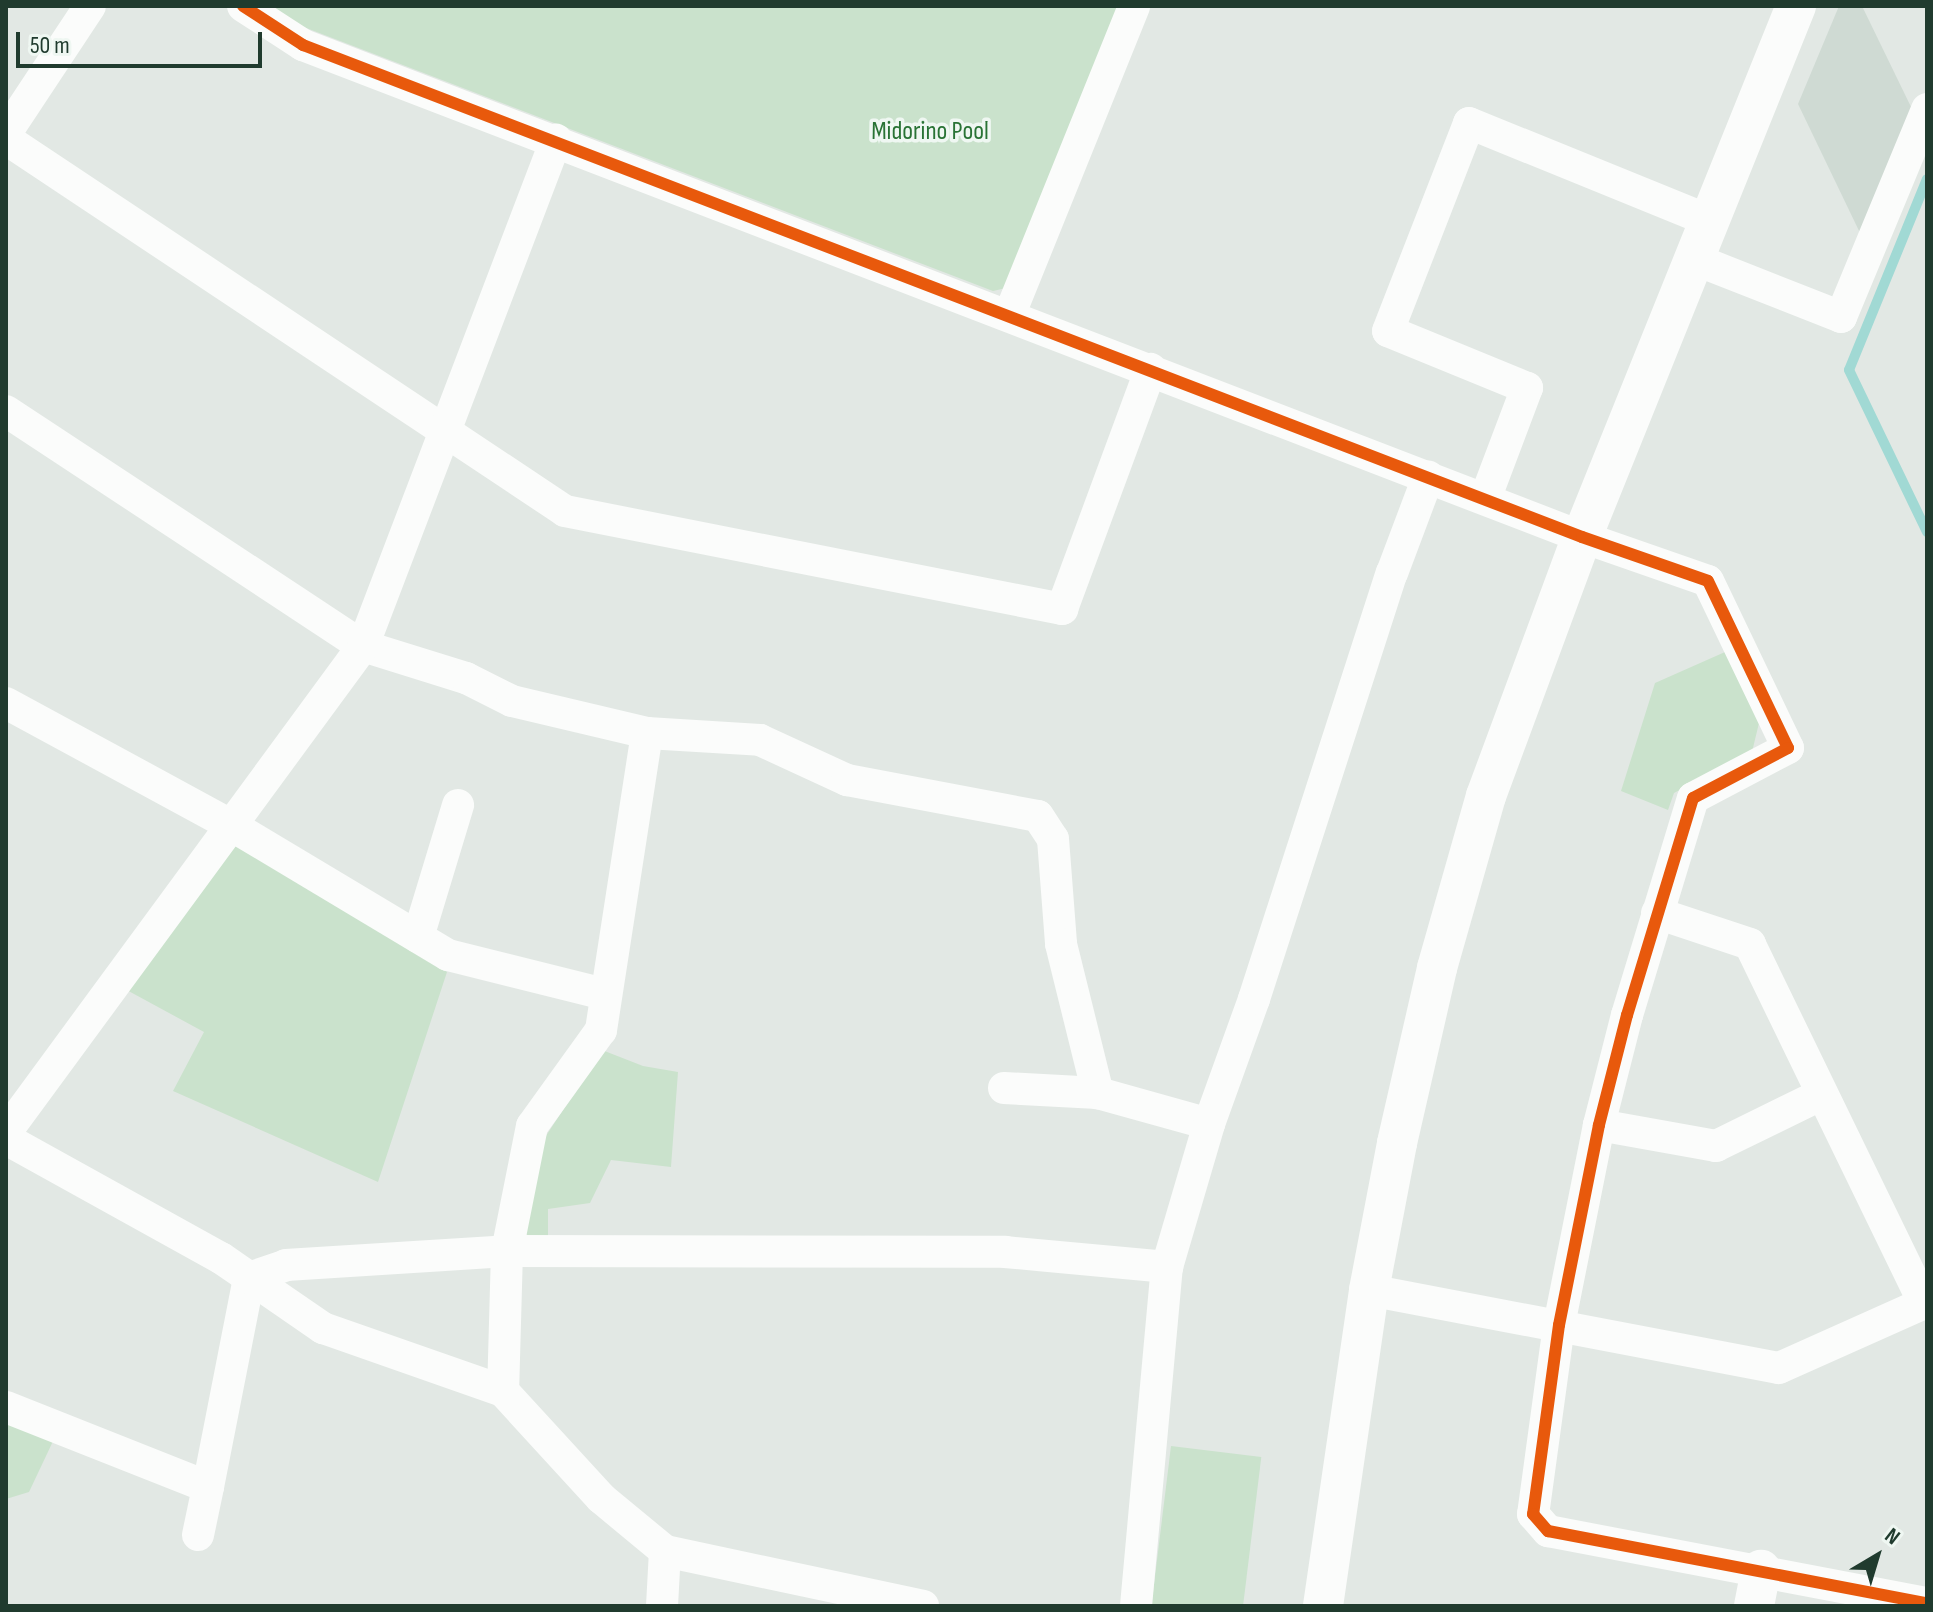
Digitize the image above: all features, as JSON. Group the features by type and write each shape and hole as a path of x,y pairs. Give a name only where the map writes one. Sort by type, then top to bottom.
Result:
{"street":[{"path":"90,6 6,136 565,511 1062,609 1151,369"},
{"path":"243,6 303,45 1582,537 1708,581 1788,748 1693,798 1657,913 1599,1125 1559,1325 1533,1514 1548,1531 1757,1588 1927,1603"},
{"path":"1009,316 1134,6"},
{"path":"1323,1606 1369,1290 1397,1143 1437,968 1486,796 1582,537 1796,6"},
{"path":"1694,259 1841,317 1927,109"},
{"path":"1485,499 1527,388 1388,331 1469,123 1710,221"},
{"path":"6,1132 229,824 363,646 556,140"},
{"path":"6,411 363,646 466,678 512,701 647,733 760,740 847,780 1038,816 1053,839 1061,944 1098,1093"},
{"path":"1136,1606 1167,1267 1209,1124 1254,999 1392,573 1428,477"},
{"path":"6,703 229,824 448,955 604,994"},
{"path":"503,1391 507,1251 532,1126 601,1030 604,994 647,733"},
{"path":"418,937 458,805"},
{"path":"1369,1290 1779,1368 1926,1306 1750,944 1657,913"},
{"path":"1004,1088 1098,1093 1209,1124"},
{"path":"1599,1125 1716,1146 1822,1094"},
{"path":"6,1139 221,1258 323,1328 503,1391 601,1498 665,1551 923,1606"},
{"path":"249,1278 286,1265 507,1251 1005,1252 1167,1267"},
{"path":"198,1535 249,1278"},
{"path":"6,1407 208,1487"},
{"path":"662,1606 665,1551"}],"shaded area":[{"path":"1839,6 1862,6 1913,111 1861,235 1798,104"}],"green space":[{"name":"Midorino Pool","path":"271,6 1119,6 1006,288 993,291 301,26"},
{"path":"1725,652 1759,723 1752,752 1674,793 1668,810 1621,791 1655,683"},
{"path":"236,845 447,972 378,1182 173,1091 204,1032 123,988"},
{"path":"602,1050 643,1066 678,1072 671,1167 611,1160 590,1203 548,1209 548,1240 533,1239 526,1234 542,1142"},
{"path":"6,1418 55,1437 29,1492 6,1499"},
{"path":"1171,1446 1261,1457 1243,1606 1151,1606"}],"waterway":[{"path":"1927,179 1849,370 1927,532"}],"cycle path":[{"path":"243,6 303,45 1582,537 1708,581 1788,748 1693,798 1627,1015 1599,1125 1559,1325 1533,1514 1548,1531 1927,1603"}]}
